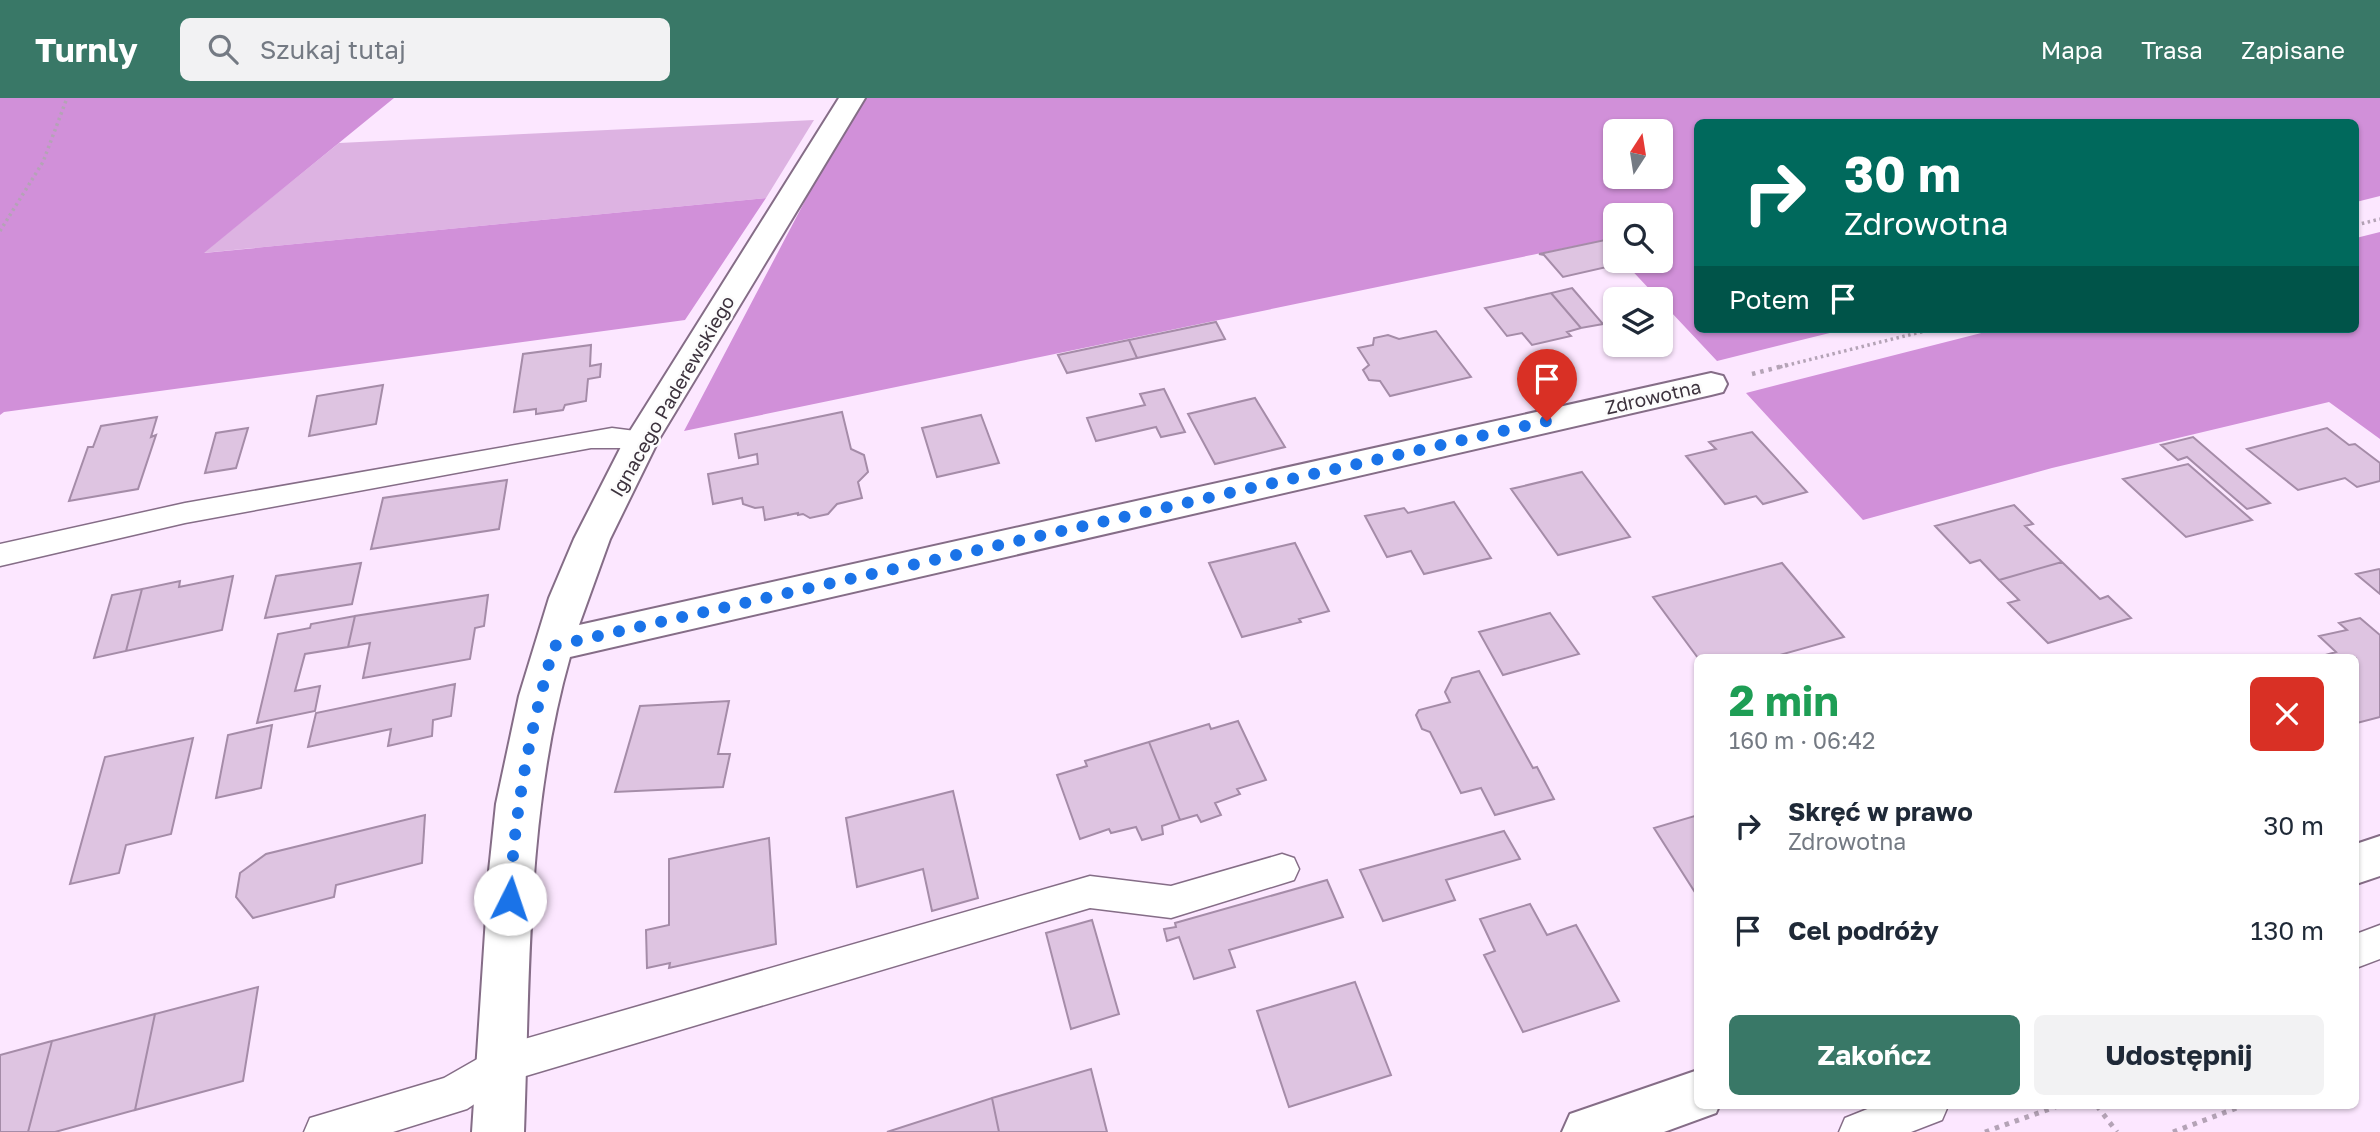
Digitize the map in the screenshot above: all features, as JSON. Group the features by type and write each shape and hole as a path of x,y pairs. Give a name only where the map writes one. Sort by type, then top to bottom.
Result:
{"street":[{"name":"Ignacego Paderewskiego","path":"498,1132 511,871 518,804 527,752 568,598 592,539 642,439 852,98"},
{"name":"Zdrowotna","path":"554,646 1711,384"},
{"path":"2359,863 2380,856"},
{"path":"1588,1132 1694,1095"}],"lane":[{"path":"0,555 185,513 578,442 612,437 642,439"},
{"path":"324,1132 453,1095 500,1065 1090,892 1171,902 1282,869"},
{"path":"2359,950 2380,942"},
{"path":"1859,1132 1920,1109"}],"path":[{"path":"0,231 43,162 67,98"},
{"path":"2359,224 2380,219"},
{"name":"Zdrowotna","path":"1711,384 1917,333"},
{"path":"1985,1132 2050,1109"},
{"path":"2099,1109 2117,1132"},
{"path":"2173,1132 2234,1109"}],"shaded area":[{"path":"0,98 394,98 204,253 766,198 685,320 4,412 0,415"},
{"path":"859,98 2380,98 2380,196 2359,201 2359,119 1694,119 1694,333 1830,333 1717,361 1673,314 1673,287 1647,287 1634,273 1673,273 1673,203 1603,203 1603,240 684,431"},
{"path":"814,120 766,198 203,253 339,143"},
{"path":"2380,232 2380,439 2329,402 2052,468 1863,520 1746,393 1981,333 2359,333 2359,237"}],"building":[{"path":"1603,240 1603,268 1563,277 1544,255 1539,254"},
{"path":"1572,288 1603,324 1581,328 1551,293"},
{"path":"1551,293 1581,328 1567,332 1571,336 1532,345 1522,333 1507,336 1485,308"},
{"path":"1216,322 1225,339 1137,358 1129,340"},
{"path":"1436,331 1471,377 1390,396 1380,381 1369,380 1363,370 1369,365 1358,348 1373,345 1374,338 1388,335 1399,339"},
{"path":"1129,340 1137,358 1067,373 1058,355"},
{"path":"591,345 590,366 601,364 600,377 588,379 586,401 565,405 563,410 536,414 536,409 514,412 523,354"},
{"path":"383,385 376,424 309,436 317,396"},
{"path":"1164,389 1185,432 1161,437 1156,427 1096,441 1087,418 1145,405 1140,394"},
{"path":"1255,398 1285,447 1215,464 1188,414"},
{"path":"842,412 851,449 864,455 868,472 858,482 862,498 837,504 828,514 810,518 798,513 765,520 763,507 755,508 743,504 742,498 713,504 708,474 758,464 757,454 739,458 735,434"},
{"path":"981,415 999,463 937,477 922,428"},
{"path":"157,417 151,437 156,435 138,489 69,501 88,447 93,447 101,426"},
{"path":"248,428 236,468 205,473 216,433"},
{"path":"2327,428 2380,463 2380,481 2357,487 2345,478 2298,490 2247,449"},
{"path":"1752,432 1807,492 1763,504 1756,496 1725,504 1686,456 1716,449 1709,442"},
{"path":"2193,437 2270,503 2247,509 2187,457 2178,460 2161,445"},
{"path":"2188,464 2252,520 2186,537 2123,479"},
{"path":"1582,472 1630,537 1558,555 1511,489"},
{"path":"507,480 499,529 371,549 383,498"},
{"path":"1454,502 1491,558 1424,574 1411,551 1387,557 1365,516 1404,508 1408,513"},
{"path":"2014,505 2033,524 2025,526 2062,562 1999,580 1980,560 1970,563 1935,526"},
{"path":"1295,543 1329,611 1299,619 1301,622 1242,637 1209,563"},
{"path":"2062,562 2100,599 2108,596 2131,618 2048,643 2008,603 2019,600 1999,580"},
{"path":"361,563 352,604 265,618 276,576"},
{"path":"1782,563 1844,637 1783,654 1695,654 1653,597"},
{"path":"2380,570 2380,594 2356,574"},
{"path":"233,576 222,630 126,651 142,589 180,581 179,587"},
{"path":"142,589 126,651 94,658 112,595"},
{"path":"488,595 484,626 475,628 470,659 363,678 370,643 348,647 355,616"},
{"path":"1550,613 1579,654 1503,675 1479,632"},
{"path":"355,616 348,647 305,654 295,691 320,686 315,711 257,723 278,634 310,628 311,624"},
{"path":"2360,618 2380,635 2380,717 2359,722 2359,654 2329,654 2336,652 2319,636 2347,630 2339,623"},
{"path":"1479,671 1533,768 1537,767 1554,799 1495,815 1481,788 1461,793 1430,732 1422,729 1416,715 1419,710 1450,702 1445,692 1452,678"},
{"path":"455,684 451,716 433,720 432,736 388,746 391,729 308,747 316,713"},
{"path":"729,701 718,754 730,754 723,787 615,792 640,706"},
{"path":"1238,721 1266,780 1237,789 1240,794 1215,803 1221,815 1201,822 1197,815 1180,820 1149,742 1209,724 1211,729"},
{"path":"272,725 261,788 216,798 228,735"},
{"path":"193,738 171,834 126,845 119,873 70,884 105,757"},
{"path":"1149,742 1180,820 1162,826 1163,834 1142,840 1136,827 1111,833 1109,829 1080,839 1057,775 1087,766 1085,761"},
{"path":"953,791 978,898 932,911 923,869 857,887 846,818"},
{"path":"425,815 422,863 336,885 334,897 253,918 236,897 240,873 266,854"},
{"path":"1694,816 1694,891 1654,828"},
{"path":"1504,831 1520,859 1446,880 1455,900 1383,921 1360,870"},
{"path":"769,838 776,944 669,968 670,963 647,968 646,930 669,925 669,859"},
{"path":"1327,880 1343,917 1229,950 1235,967 1194,979 1179,937 1167,941 1164,929 1176,927 1175,923"},
{"path":"1530,904 1547,935 1576,925 1619,1001 1523,1032 1484,955 1495,951 1480,919"},
{"path":"1092,920 1119,1014 1071,1029 1046,933"},
{"path":"1355,982 1391,1075 1289,1107 1257,1011"},
{"path":"258,987 243,1081 135,1110 155,1014"},
{"path":"155,1014 135,1110 55,1132 28,1132 52,1041"},
{"path":"52,1041 28,1132 0,1132 0,1055"},
{"path":"1091,1069 1107,1132 999,1132 992,1098"},
{"path":"992,1098 999,1132 887,1132"}],"route":[{"path":"510,899 518,804 527,752 539,696 554,646 1547,421"}]}
